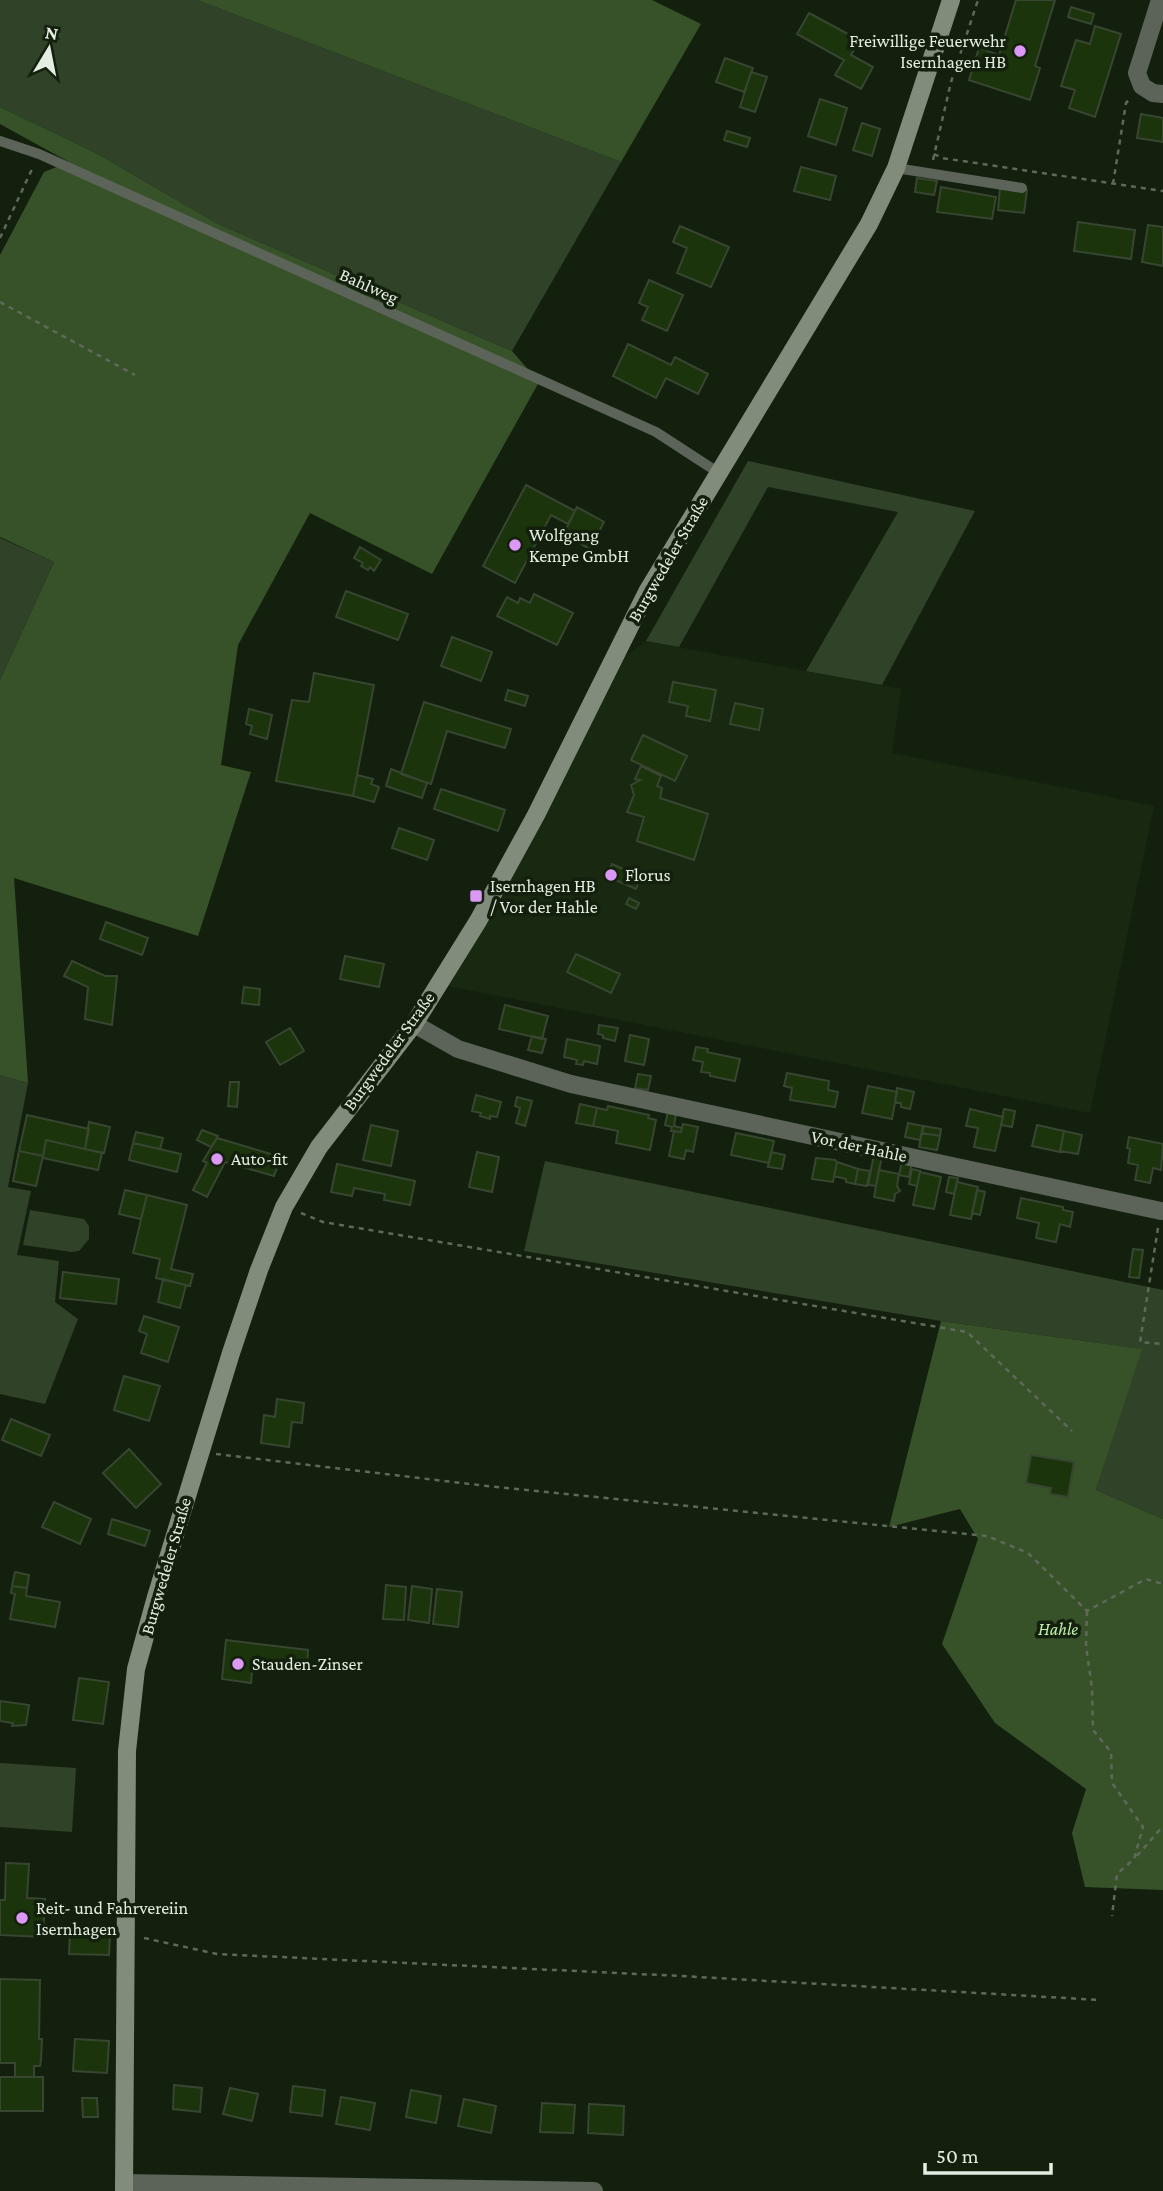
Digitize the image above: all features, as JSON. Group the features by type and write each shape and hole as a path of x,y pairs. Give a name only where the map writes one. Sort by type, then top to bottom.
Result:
{"main road":[{"name":"Burgwedeler Straße","path":"124,2187 127,1751 130,1707 136,1670 153,1609 259,1270 284,1207 301,1175 325,1139 414,1024 478,920 536,815 647,592 869,224 896,168 951,0"}],"street":[{"path":"1155,1 1137,73 1142,86 1153,93 1163,94"},
{"name":"Vor der Hahle","path":"414,1024 458,1049 571,1084 1161,1210"},
{"path":"124,2187 594,2191"}],"lane":[{"name":"Bahlweg","path":"0,141 39,154 656,432 719,472"},
{"path":"896,168 1022,188"}],"path":[{"path":"930,174 951,82 978,0"},
{"path":"1113,184 1126,103 1142,86"},
{"path":"0,238 39,154"},
{"path":"934,154 942,158 1163,191"},
{"path":"0,302 135,375"},
{"path":"284,1207 323,1222 967,1332 1072,1431"},
{"path":"1161,1210 1140,1342 1163,1344"},
{"path":"200,1452 474,1484 987,1536 1028,1553 1087,1611 1086,1646 1093,1730 1111,1752 1112,1783 1143,1827 1134,1859"},
{"path":"1087,1611 1146,1579 1163,1584"},
{"path":"1112,1916 1117,1874 1163,1826"},
{"path":"125,1934 217,1954 681,1976 1100,2000"}],"shaded area":[{"path":"0,0 197,0 621,162 512,351 218,224 96,153 0,107"},
{"path":"748,461 975,511 882,685 806,671 898,512 768,487 679,647 646,641"},
{"path":"0,538 54,562 0,680"},
{"path":"646,641 901,689 892,753 1154,806 1090,1113 448,986 622,659"},
{"path":"0,1075 28,1083 8,1187 31,1191 17,1255 59,1261 55,1302 78,1319 45,1404 0,1394"},
{"path":"545,1161 1163,1290 1163,1519 1096,1490 1141,1349 941,1321 524,1251"},
{"path":"30,1210 84,1219 89,1226 89,1239 79,1251 72,1252 23,1245"},
{"path":"0,1763 76,1768 72,1832 0,1827"}],"green space":[{"path":"197,0 652,0 701,24 621,162"},
{"path":"0,107 96,153 218,224 512,351 539,382 432,574 310,513 238,645 221,765 251,772 198,936 14,878 28,1083 0,1075 0,680 54,562 0,537 0,255 44,172 69,162 0,124"},
{"name":"Hahle","path":"941,1321 1142,1349 1096,1490 1163,1519 1163,1890 1085,1887 1072,1833 1086,1789 995,1723 942,1644 978,1539 960,1509 889,1527"}],"building":[{"name":"Freiwillige Feuerwehr Isernhagen HB","path":"1016,0 1055,0 1035,66 1040,68 1030,100 969,80 979,48 999,55"},
{"path":"1071,7 1094,14 1091,24 1068,17"},
{"path":"809,13 859,40 851,55 873,67 861,89 835,75 844,60 797,34"},
{"path":"1095,26 1121,34 1095,117 1069,108 1075,90 1061,86 1076,40 1090,44"},
{"path":"725,58 753,68 744,92 716,82"},
{"path":"751,72 767,77 755,112 740,107"},
{"path":"820,99 847,108 836,145 808,136"},
{"path":"1141,114 1163,118 1163,142 1137,138"},
{"path":"862,123 880,129 872,156 853,150"},
{"path":"727,131 750,138 747,147 724,140"},
{"path":"801,167 836,176 830,200 794,191"},
{"path":"917,178 937,181 934,195 915,192"},
{"path":"941,187 996,197 992,219 937,212"},
{"path":"1000,188 1027,190 1024,213 998,210"},
{"path":"1078,222 1135,230 1131,259 1074,251"},
{"path":"1148,225 1163,227 1163,266 1142,262"},
{"path":"680,226 729,247 711,287 677,273 687,248 673,242"},
{"path":"649,280 683,295 667,331 642,320 648,307 639,303"},
{"path":"628,344 671,365 675,357 708,374 698,394 666,378 656,398 613,376"},
{"name":"Wolfgang Kempe GmbH","path":"526,485 575,511 568,524 551,515 515,583 483,566"},
{"path":"577,507 604,522 590,549 563,535"},
{"path":"360,547 381,560 374,571 370,567 368,570 361,566 363,563 354,558"},
{"path":"346,591 408,614 398,640 336,617"},
{"path":"534,594 573,613 557,645 497,616 507,597 518,603 520,598 530,603"},
{"path":"452,637 492,652 481,681 441,666"},
{"path":"314,673 374,685 353,796 276,781 292,700 309,702"},
{"path":"673,682 716,690 710,721 686,716 688,706 669,702"},
{"path":"508,690 528,696 525,706 505,700"},
{"path":"424,702 511,729 505,748 447,731 431,784 401,774"},
{"path":"735,703 763,709 759,730 730,724"},
{"path":"249,709 272,715 267,739 250,734 252,726 246,724"},
{"path":"643,735 687,756 675,781 631,760"},
{"path":"641,766 661,776 657,786 662,788 660,798 708,814 694,860 637,841 644,817 627,812 634,795 631,785 640,780 635,779"},
{"path":"391,769 427,783 422,798 386,786"},
{"path":"357,775 373,779 371,784 379,787 374,802 353,796"},
{"path":"441,789 505,810 498,831 434,809"},
{"path":"399,828 434,840 427,860 392,848"},
{"path":"612,864 641,877 636,889 606,876"},
{"path":"629,898 639,903 636,909 626,904"},
{"path":"106,922 148,938 142,955 100,939"},
{"path":"576,954 620,974 611,993 567,972"},
{"path":"345,956 384,964 379,987 340,979"},
{"path":"72,961 105,976 117,976 112,1025 85,1019 88,987 64,976"},
{"path":"244,987 260,989 259,1005 242,1003"},
{"path":"505,1005 548,1016 542,1039 499,1029"},
{"path":"599,1025 618,1028 615,1041 598,1034"},
{"path":"290,1028 304,1051 280,1065 266,1042"},
{"path":"630,1035 649,1039 644,1065 625,1061"},
{"path":"532,1036 546,1039 542,1053 528,1050"},
{"path":"567,1039 600,1046 597,1064 584,1061 583,1065 576,1064 577,1060 564,1057"},
{"path":"696,1047 740,1059 735,1081 701,1072 703,1062 693,1060"},
{"path":"787,1073 829,1081 828,1090 838,1092 835,1107 790,1100 792,1088 784,1086"},
{"path":"638,1074 651,1076 648,1090 635,1088"},
{"path":"230,1082 239,1082 237,1107 228,1106"},
{"path":"868,1086 897,1092 892,1119 862,1113"},
{"path":"897,1088 914,1092 910,1109 895,1102"},
{"path":"476,1095 501,1102 497,1117 490,1116 490,1119 472,1111"},
{"path":"517,1097 532,1101 525,1126 516,1123 520,1108 515,1106"},
{"path":"580,1104 597,1108 593,1126 576,1123"},
{"path":"608,1106 649,1115 648,1118 656,1120 650,1150 616,1143 618,1131 593,1126 597,1108 607,1110"},
{"path":"970,1109 1003,1117 995,1151 974,1147 978,1128 966,1126"},
{"path":"1004,1109 1015,1111 1012,1127 1001,1125"},
{"path":"668,1112 676,1114 674,1126 682,1128 681,1132 671,1131 672,1127 665,1125"},
{"path":"27,1115 89,1129 85,1149 46,1140 43,1156 19,1151"},
{"path":"89,1122 110,1127 104,1153 85,1149"},
{"path":"908,1123 923,1126 920,1140 905,1137"},
{"path":"683,1124 698,1127 693,1152 686,1150 684,1159 669,1156 674,1131 681,1132"},
{"path":"371,1125 398,1131 391,1166 363,1160"},
{"path":"1037,1125 1064,1131 1060,1152 1032,1146"},
{"path":"924,1126 941,1129 940,1136 922,1133"},
{"path":"202,1130 218,1136 211,1147 197,1140"},
{"path":"1064,1131 1082,1135 1078,1154 1060,1151"},
{"path":"136,1132 163,1138 160,1149 133,1143"},
{"path":"736,1133 774,1141 769,1163 731,1155"},
{"path":"922,1133 940,1136 937,1150 919,1147"},
{"path":"1129,1137 1163,1144 1161,1170 1153,1168 1150,1183 1135,1180 1138,1165 1128,1163"},
{"path":"217,1138 281,1157 274,1176 225,1162 207,1197 193,1190 207,1163 203,1161"},
{"path":"46,1140 102,1153 98,1170 43,1158"},
{"path":"133,1143 181,1154 177,1172 129,1160"},
{"path":"19,1151 43,1156 36,1186 13,1181"},
{"path":"477,1152 499,1157 492,1192 469,1187"},
{"path":"771,1152 785,1155 782,1169 768,1167"},
{"path":"874,1154 882,1156 876,1186 868,1185"},
{"path":"816,1158 837,1162 833,1182 812,1179"},
{"path":"902,1161 912,1163 909,1177 899,1175"},
{"path":"837,1162 858,1169 855,1184 834,1176"},
{"path":"337,1164 415,1181 410,1205 384,1200 385,1194 354,1188 352,1196 331,1192"},
{"path":"858,1169 870,1171 867,1186 855,1184"},
{"path":"912,1169 920,1171 917,1186 909,1184"},
{"path":"879,1170 899,1174 897,1186 900,1191 895,1194 894,1201 874,1197"},
{"path":"920,1172 941,1177 934,1209 913,1205"},
{"path":"949,1177 958,1178 954,1194 946,1192"},
{"path":"957,1182 978,1187 971,1219 950,1215"},
{"path":"125,1190 147,1195 141,1219 119,1214"},
{"path":"977,1190 985,1192 980,1215 972,1213"},
{"path":"147,1195 187,1205 171,1269 193,1274 190,1286 156,1278 160,1259 133,1253"},
{"path":"1021,1198 1063,1207 1063,1210 1073,1212 1070,1227 1060,1224 1056,1242 1036,1238 1039,1223 1017,1218"},
{"path":"1133,1249 1143,1250 1139,1278 1129,1277"},
{"path":"63,1272 119,1279 116,1304 60,1298"},
{"path":"163,1279 186,1285 180,1308 158,1302"},
{"path":"144,1316 179,1327 168,1362 141,1353 147,1334 139,1331"},
{"path":"124,1376 160,1386 149,1421 114,1410"},
{"path":"277,1399 304,1403 302,1423 292,1422 289,1447 261,1443 264,1415 275,1417"},
{"path":"11,1419 50,1435 41,1456 2,1440"},
{"path":"129,1449 161,1484 136,1508 103,1473"},
{"path":"1031,1455 1074,1462 1068,1497 1050,1494 1051,1488 1026,1483"},
{"path":"54,1502 91,1519 80,1544 42,1527"},
{"path":"112,1519 150,1531 145,1546 108,1534"},
{"path":"15,1572 29,1575 27,1588 12,1586"},
{"path":"386,1585 406,1587 404,1620 383,1619"},
{"path":"12,1586 27,1588 26,1596 60,1602 55,1627 10,1619 15,1594 11,1593"},
{"path":"412,1586 432,1589 429,1623 408,1620"},
{"path":"437,1589 462,1592 458,1627 433,1624"},
{"name":"Stauden-Zinser","path":"226,1640 308,1650 307,1667 253,1661 251,1683 222,1679"},
{"path":"79,1678 109,1682 103,1724 73,1720"},
{"path":"0,1701 29,1705 26,1725 12,1726 13,1723 0,1721"},
{"name":"Reit- und Fahrvereiin Isernhagen","path":"6,1863 29,1864 27,1898 45,1899 43,1937 0,1935 0,1900 5,1900"},
{"path":"70,1934 110,1935 109,1955 69,1954"},
{"path":"0,1979 40,1980 41,2060 40,2066 34,2066 34,2077 15,2077 15,2063 0,2063"},
{"path":"75,2039 109,2041 107,2073 73,2071"},
{"path":"0,2077 43,2077 43,2111 0,2111"},
{"path":"174,2085 202,2088 200,2112 173,2109"},
{"path":"293,2086 325,2090 322,2116 290,2112"},
{"path":"230,2088 258,2094 252,2121 223,2114"},
{"path":"411,2090 441,2096 436,2123 406,2117"},
{"path":"341,2097 375,2103 370,2130 336,2124"},
{"path":"82,2098 97,2098 98,2117 83,2117"},
{"path":"464,2099 496,2106 491,2133 458,2126"},
{"path":"542,2103 575,2105 573,2133 540,2132"},
{"path":"589,2104 624,2106 623,2135 588,2133"}],"place":[{"name":"Freiwillige Feuerwehr Isernhagen HB","path":"1020,51"},
{"name":"Wolfgang Kempe GmbH","path":"515,545"},
{"name":"Florus","path":"611,875"},
{"name":"Isernhagen HB / Vor der Hahle","path":"476,896"},
{"name":"Auto-fit","path":"217,1159"},
{"name":"Stauden-Zinser","path":"238,1664"},
{"name":"Reit- und Fahrvereiin Isernhagen","path":"22,1918"}]}
